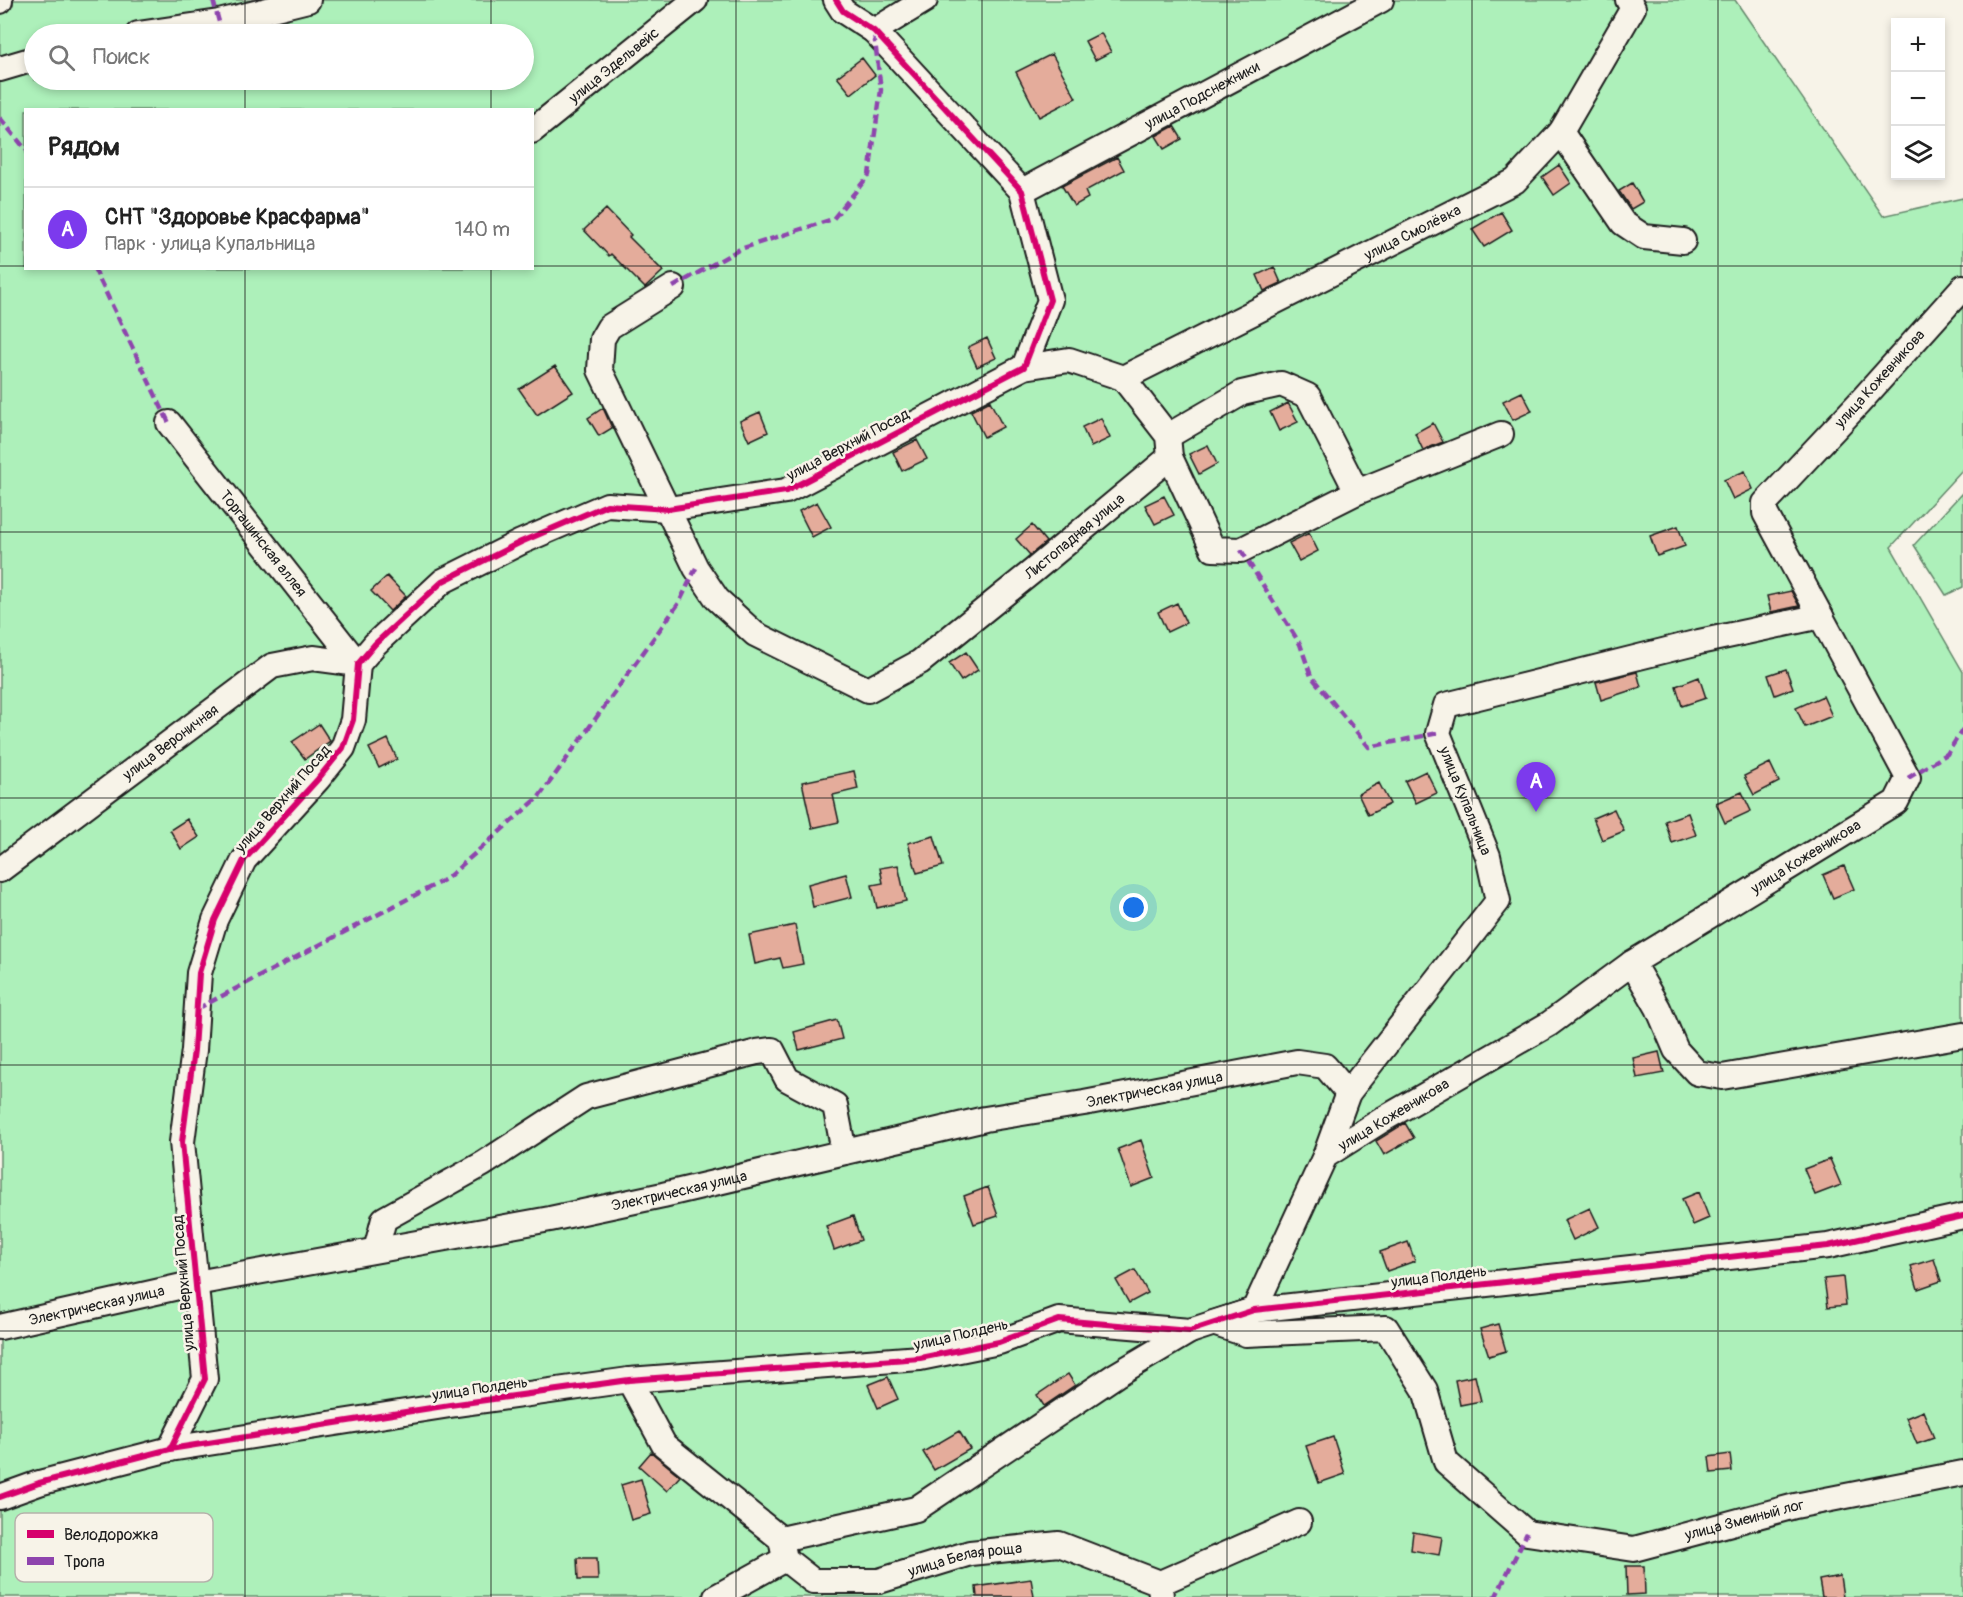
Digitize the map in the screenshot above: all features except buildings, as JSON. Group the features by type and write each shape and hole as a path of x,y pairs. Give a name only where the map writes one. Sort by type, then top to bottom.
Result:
{"street":[{"path":"206,24 308,0"},
{"name":"улица Эдельвейс","path":"534,129 695,0"},
{"path":"836,0 843,11 874,31 1022,191 1050,300 1024,367"},
{"path":"874,31 925,0"},
{"name":"улица Подснежники","path":"1022,191 1381,0"},
{"name":"улица Смолёвка","path":"1123,378 1515,181 1562,132 1630,4"},
{"path":"0,69 24,62"},
{"path":"1562,132 1623,223 1644,237 1683,241"},
{"path":"668,509 600,370 602,339 609,327 673,287"},
{"name":"улица Кожевникова","path":"1254,1310 1326,1156 1382,1120 1549,1024 1632,963 1896,802 1908,777 1765,513 1765,503 1963,287"},
{"name":"улица Верхний Посад","path":"170,1449 205,1379 182,1142 194,1050 199,973 215,920 244,860 343,748 353,720 358,664 375,644 443,581 521,542 607,505 668,509 786,491 1024,367 1069,360 1123,378"},
{"path":"1123,378 1169,446 1213,549 1240,550 1357,492 1501,434"},
{"path":"1169,446 1242,393 1281,384 1308,396 1357,492"},
{"name":"Торгашинская аллея","path":"169,423 358,664"},
{"name":"Листопадная улица","path":"668,509 696,568 717,599 755,634 868,690 920,662 1033,571 1169,446"},
{"name":"улица Купальница","path":"1326,1156 1348,1093 1498,901 1488,856 1438,733 1446,705 1699,642 1821,616"},
{"name":"улица Вероничная","path":"0,870 272,666 313,658 358,664"},
{"path":"1632,963 1658,1008 1676,1050 1697,1073 1722,1077 1963,1035"},
{"path":"376,1251 384,1220 483,1164 586,1097 772,1050 787,1079 835,1106 844,1152"},
{"name":"Электрическая улица","path":"0,1327 196,1283 663,1196 985,1119 1297,1062 1325,1066 1348,1093"},
{"name":"улица Полдень","path":"0,1497 39,1484 170,1449 628,1380 920,1358 999,1341 1059,1320 1190,1331 1254,1310 1828,1246 1963,1216"},
{"name":"улица Змеиный лог","path":"1213,1323 1246,1334 1386,1328 1425,1390 1446,1462 1527,1533 1634,1550 1795,1506 1963,1473"},
{"path":"716,1597 783,1549 916,1509 1116,1375 1190,1331"},
{"name":"улица Белая роща","path":"628,1380 664,1445 783,1549 813,1581 879,1581 970,1552 1059,1544 1160,1590"},
{"path":"1160,1590 1299,1522"}],"green space":[{"path":"0,0 1735,0 1883,216 1963,198 1963,469 1891,547 1963,672 1963,1597 0,1597"},
{"path":"1963,492 1963,587 1946,595 1914,545"}],"marked path":[{"path":"213,0 219,22"},
{"path":"673,287 740,249 833,219 869,175 881,90 874,33"},
{"path":"0,118 24,148"},
{"path":"95,270 169,423"},
{"path":"1241,550 1300,644 1311,676 1369,747 1438,733"},
{"path":"197,1009 446,879 539,797 679,603 696,568"},
{"path":"1908,778 1947,754 1963,729"},
{"path":"1493,1597 1496,1596 1527,1533"}],"cycle path":[{"path":"170,1449 205,1379 182,1142 194,1050 199,973 215,920 244,860 343,748 353,720 358,664 375,644 443,581 521,542 607,505 668,509 786,491 1024,367 1050,300 1022,191 874,31 843,11 836,0"},
{"path":"0,1497 39,1483 170,1449 450,1405 629,1380 920,1358 999,1342 1059,1320 1190,1331 1254,1310 1828,1246 1963,1216"}],"place":[{"name":"СНТ \"Здоровье Красфарма\"","path":"1536,812"}]}
